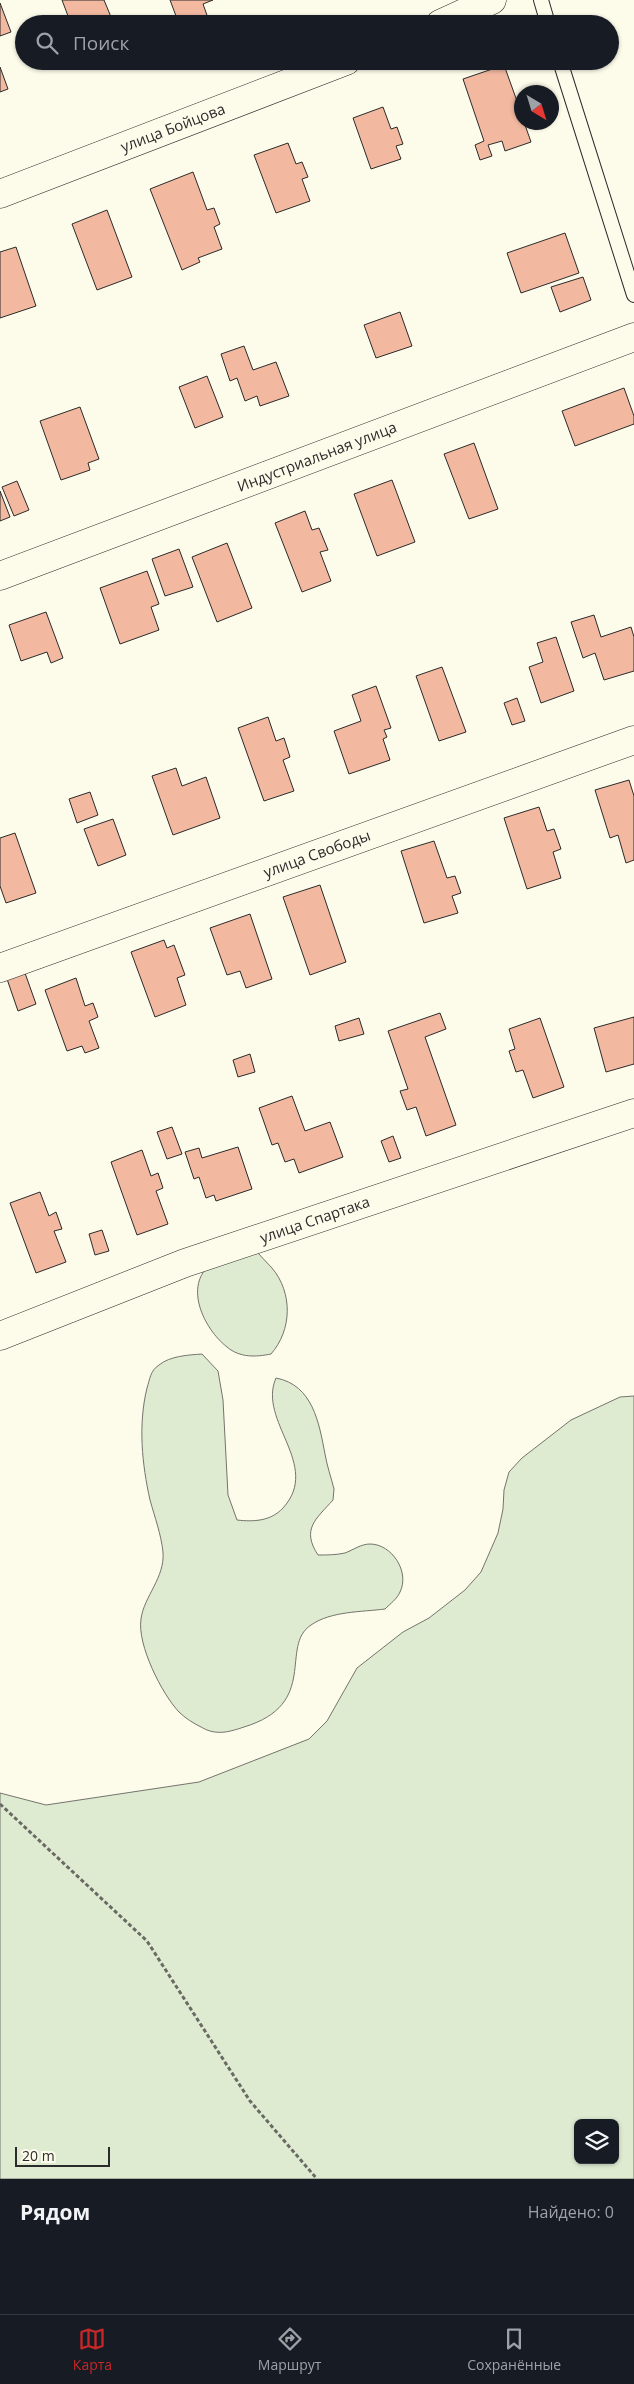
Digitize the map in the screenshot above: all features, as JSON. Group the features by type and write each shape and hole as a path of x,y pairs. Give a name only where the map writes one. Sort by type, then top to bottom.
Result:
{"street":[{"path":"460,15 492,0"},
{"name":"улица Бойцова","path":"0,194 323,70"},
{"name":"Индустриальная улица","path":"0,576 634,337"},
{"name":"улица Свободы","path":"0,968 634,740"},
{"name":"улица Спартака","path":"0,1336 185,1263 634,1113"}],"lane":[{"path":"540,0 545,15"},
{"path":"563,70 634,294"}],"path":[{"path":"0,1804 147,1941 250,2101 317,2179"}],"green space":[{"path":"256,1251 279,1278 284,1289 287,1311 283,1334 271,1354 248,1356 232,1351 211,1330 204,1319 200,1307 198,1284 203,1273 211,1264 226,1258"},
{"path":"202,1354 218,1371 223,1400 228,1495 237,1520 256,1521 273,1516 283,1508 293,1492 296,1476 293,1459 280,1427 272,1394 276,1378 298,1388 312,1407 317,1418 334,1489 333,1500 316,1519 311,1531 313,1546 318,1555 345,1553 367,1544 378,1545 392,1554 397,1560 403,1576 399,1595 385,1609 337,1615 319,1620 311,1625 302,1634 290,1690 282,1704 267,1717 244,1727 222,1732 207,1730 195,1724 181,1714 172,1704 152,1669 141,1630 143,1611 158,1579 163,1561 163,1552 150,1500 143,1458 142,1430 147,1388 152,1373 163,1362 179,1356"},
{"path":"634,1396 634,2179 0,2179 0,1793 46,1805 199,1782 309,1739 327,1721 357,1668 403,1632 429,1618 465,1590 481,1572 498,1533 503,1509 504,1490 509,1472 522,1458 571,1420 620,1397"}],"building":[{"path":"62,0 104,0 110,15 68,15"},
{"path":"170,0 213,0 203,4 207,15 176,15"},
{"path":"0,3 11,32 0,36"},
{"path":"0,67 8,89 0,92"},
{"path":"489,70 506,70 514,93 514,130 527,130 531,142 505,151 502,141 488,145 492,156 480,160 475,145 484,141 463,79"},
{"path":"383,107 391,129 397,127 403,144 396,146 401,159 371,169 353,118"},
{"path":"288,143 296,164 302,162 308,177 302,179 310,201 276,213 254,155"},
{"path":"193,172 207,210 214,208 220,224 214,227 222,249 198,258 200,262 182,270 150,189"},
{"path":"107,210 132,277 97,290 72,224"},
{"path":"565,233 579,273 521,293 507,253"},
{"path":"16,247 36,306 0,318 0,252"},
{"path":"583,277 591,300 560,312 551,287"},
{"path":"400,312 412,346 376,358 364,325"},
{"path":"244,346 253,370 276,362 289,396 260,406 257,396 245,401 237,378 230,381 221,354"},
{"path":"207,376 223,417 195,428 179,387"},
{"path":"624,388 634,416 634,424 575,446 562,411"},
{"path":"80,407 99,459 88,463 90,470 61,480 40,421"},
{"path":"474,443 498,509 469,519 444,454"},
{"path":"392,480 415,542 377,556 354,494"},
{"path":"17,481 29,510 14,516 2,487"},
{"path":"0,491 10,517 0,521"},
{"path":"305,511 312,530 319,528 328,550 320,552 331,581 302,592 275,523"},
{"path":"227,543 252,608 217,622 192,557"},
{"path":"179,549 193,587 165,596 152,559"},
{"path":"147,571 159,604 151,607 159,630 120,644 100,588"},
{"path":"46,612 63,658 51,663 47,652 21,661 9,625"},
{"path":"594,615 601,637 631,627 634,637 634,671 604,680 595,653 583,658 571,622"},
{"path":"556,637 574,691 541,703 529,667 543,662 537,643"},
{"path":"442,667 466,732 439,741 416,676"},
{"path":"376,686 391,728 384,730 387,737 383,739 390,760 349,774 334,731 361,721 352,695"},
{"path":"517,698 525,721 512,725 504,703"},
{"path":"268,717 276,741 284,738 290,757 283,760 294,791 264,801 238,728"},
{"path":"176,768 182,786 206,777 220,818 173,835 152,776"},
{"path":"629,780 634,796 634,860 626,863 618,835 610,838 595,790"},
{"path":"90,792 98,815 77,823 69,799"},
{"path":"539,807 547,831 554,829 561,849 553,852 561,878 527,889 504,818"},
{"path":"113,819 126,855 98,866 84,829"},
{"path":"15,833 36,893 6,903 0,886 0,838"},
{"path":"434,841 447,878 455,876 461,893 452,896 458,913 424,923 401,851"},
{"path":"320,885 346,962 310,975 283,897"},
{"path":"250,914 272,979 246,988 240,971 227,975 210,928"},
{"path":"164,940 167,948 174,945 185,975 177,978 186,1005 155,1017 131,952"},
{"path":"25,973 36,1004 18,1011 7,979"},
{"path":"76,978 85,1006 93,1003 98,1017 89,1021 99,1048 85,1053 82,1046 67,1051 45,990"},
{"path":"440,1013 446,1029 425,1037 456,1125 426,1136 416,1107 407,1110 400,1091 408,1089 388,1031"},
{"path":"634,1017 634,1064 606,1072 594,1028"},
{"path":"359,1018 364,1034 339,1041 335,1026"},
{"path":"540,1018 564,1087 533,1098 523,1070 516,1072 509,1051 515,1049 509,1029"},
{"path":"250,1054 255,1072 238,1077 233,1060"},
{"path":"292,1096 305,1131 330,1122 343,1157 299,1173 294,1159 285,1162 278,1143 272,1145 259,1108"},
{"path":"172,1127 182,1154 167,1159 157,1132"},
{"path":"393,1136 401,1158 389,1162 381,1141"},
{"path":"238,1147 252,1189 216,1201 214,1195 206,1198 199,1177 194,1179 185,1152 199,1148 202,1158"},
{"path":"142,1150 151,1176 158,1173 163,1188 156,1191 168,1224 137,1235 111,1162"},
{"path":"40,1192 49,1216 56,1212 62,1229 54,1231 66,1262 36,1273 10,1203"},
{"path":"102,1230 109,1251 95,1255 89,1234"}]}
